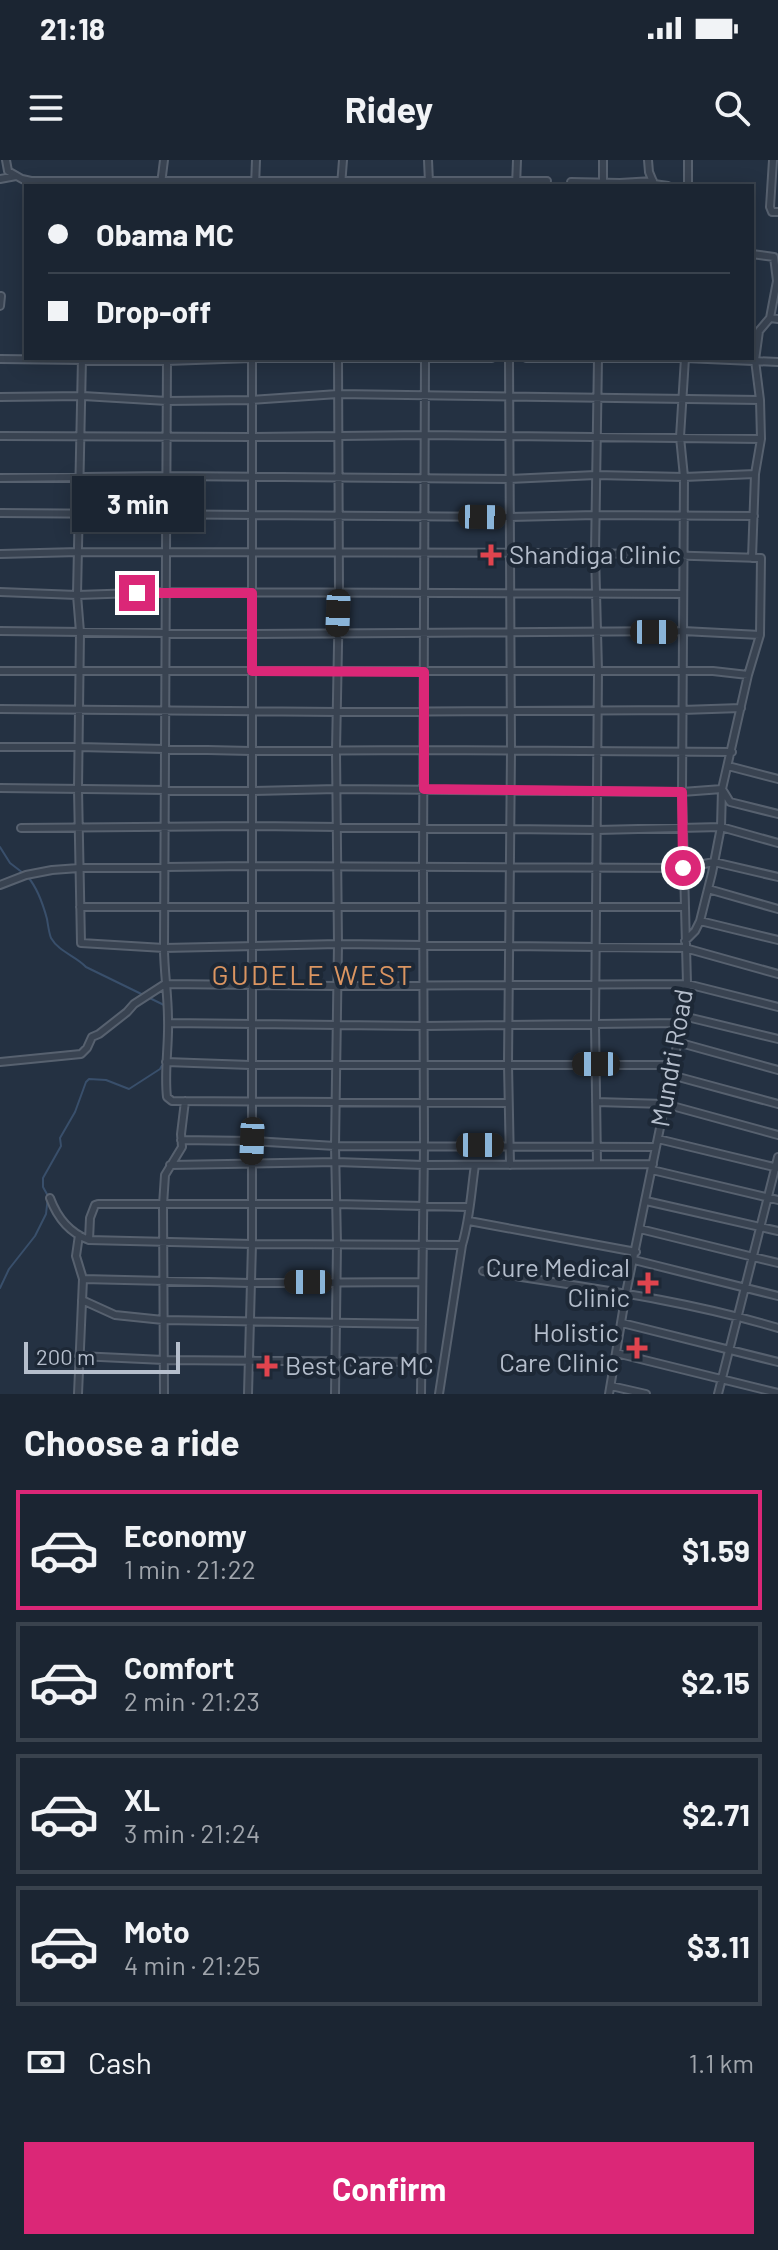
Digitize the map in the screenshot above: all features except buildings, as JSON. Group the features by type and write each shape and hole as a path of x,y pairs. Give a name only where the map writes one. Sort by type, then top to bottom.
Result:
{"street":[{"path":"6,160 8,171 31,181 161,184 341,184 386,180 429,184 516,184 547,181"},
{"path":"161,184 164,160"},
{"path":"255,184 256,160"},
{"path":"341,184 343,160"},
{"path":"428,160 429,184"},
{"path":"516,184 517,160"},
{"path":"603,160 603,184"},
{"path":"648,160 654,184"},
{"path":"688,160 688,184"},
{"path":"773,160 770,207 772,212 778,212"},
{"path":"0,179 16,176"},
{"path":"571,182 653,181"},
{"path":"752,558 755,474 761,439 755,360 756,329 774,319 777,281 774,257 754,254"},
{"path":"0,306 1,296"},
{"path":"0,359 24,359"},
{"path":"82,360 77,595 80,632 78,789 81,943 164,948 338,944 596,947 685,944 778,974"},
{"path":"167,360 164,948 168,1023 167,1097 172,1101 508,1103"},
{"path":"248,1394 252,1244 252,360"},
{"path":"335,1394 338,360"},
{"path":"421,1394 425,360"},
{"path":"509,360 510,1165"},
{"path":"597,1164 598,671 595,553 598,360"},
{"name":"Mundri Road","path":"610,1390 687,984 682,828 684,477 680,437 685,360"},
{"path":"755,360 778,362"},
{"path":"0,397 83,396 167,401 426,394 760,400"},
{"path":"0,436 425,435 761,439"},
{"path":"0,478 509,479 755,474"},
{"path":"0,513 754,516"},
{"path":"0,554 595,553 761,558 760,635 722,789 721,827 708,889 700,921 685,944"},
{"path":"0,592 77,595 167,592 682,594"},
{"path":"0,631 251,634 683,631 760,635"},
{"path":"0,671 713,671 748,675"},
{"path":"0,709 338,712 741,708"},
{"path":"0,747 732,752"},
{"path":"728,766 778,779"},
{"path":"0,788 682,792 722,789"},
{"path":"722,789 730,802 778,814"},
{"path":"21,828 251,826 597,830 721,827 778,843"},
{"path":"0,885 26,875 52,870 251,866 683,868 714,862 778,877"},
{"path":"708,889 778,909"},
{"path":"80,907 684,907"},
{"path":"700,921 778,940"},
{"path":"0,1062 81,1054 92,1037 165,984 687,984 778,1007"},
{"path":"168,1023 423,1026 682,1020 778,1039"},
{"path":"677,1042 778,1070"},
{"path":"166,1062 250,1065 673,1065"},
{"path":"671,1075 778,1104"},
{"path":"164,1394 165,1175 181,1151 185,1101"},
{"path":"596,1102 665,1104 778,1135"},
{"path":"181,1140 335,1146 597,1147 657,1143 777,1168"},
{"path":"718,1394 778,1157"},
{"path":"170,1165 336,1162 652,1167 778,1200"},
{"path":"439,1394 462,1245 469,1221 468,1207 475,1165"},
{"path":"50,1198 56,1214 72,1231 89,1240 462,1245"},
{"path":"646,1201 778,1231"},
{"path":"89,1240 90,1218 95,1205 468,1207"},
{"path":"469,1221 635,1256 778,1296"},
{"path":"640,1229 778,1263"},
{"path":"78,1394 83,1279 76,1256 79,1235"},
{"path":"483,1271 626,1293 738,1316 778,1328"},
{"path":"83,1279 250,1283 422,1282"},
{"path":"82,1300 115,1315 163,1320 422,1324"},
{"path":"622,1323 778,1362"},
{"path":"616,1353 778,1393"},
{"path":"79,1356 164,1360 421,1362"},
{"path":"610,1390 646,1394"}],"waterway":[{"path":"0,847 10,863 23,873"},
{"path":"28,877 42,902 51,938 58,947 86,967 166,1006"},
{"path":"0,1288 46,1214 48,1196 43,1187 43,1178 61,1146 60,1138 75,1112 86,1082 89,1079 106,1080 129,1089 160,1069 164,1062"}],"place":[{"name":"Shandiga Clinic","path":"491,555"},
{"name":"Cure Medical Clinic","path":"648,1283"},
{"name":"Holistic Care Clinic","path":"637,1348"},
{"name":"Best Care MC","path":"267,1366"}],"district":[{"name":"GUDELE WEST","path":"313,975"}],"route":[{"path":"137,593 252,593 252,671 424,672 424,789 682,792 683,868"}]}
